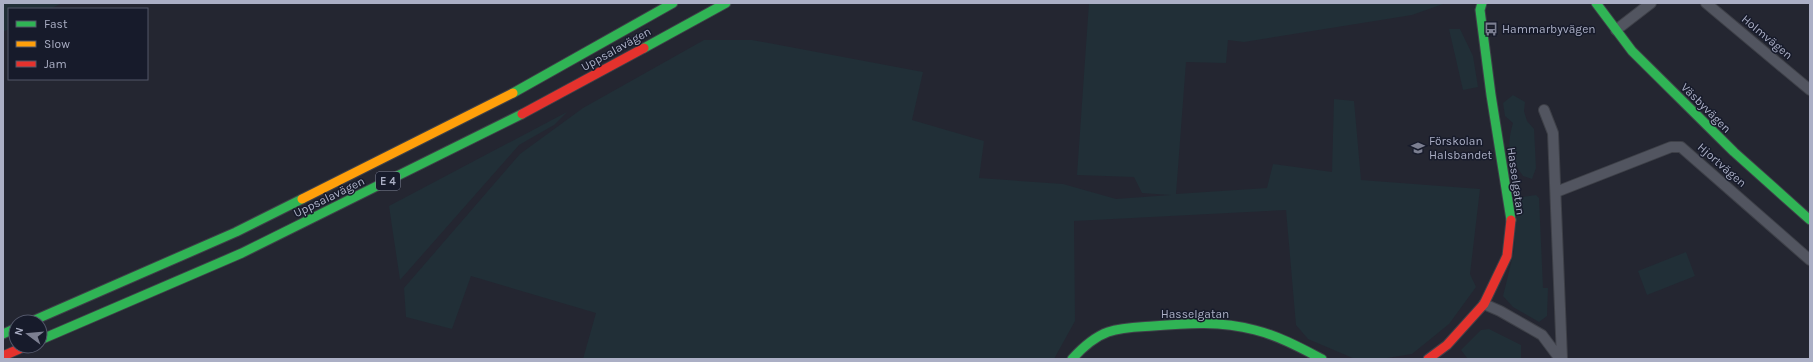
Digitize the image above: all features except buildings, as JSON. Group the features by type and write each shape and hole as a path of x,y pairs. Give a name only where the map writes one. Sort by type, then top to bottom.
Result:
{"main road":[{"name":"Uppsalavägen","path":"48,314 244,228 499,101 673,3"},
{"name":"Uppsalavägen","path":"48,337 242,253 508,122 726,3"},
{"name":"Hasselgatan","path":"1428,359 1447,345 1484,304 1507,256 1511,218 1491,95 1480,10 1482,3"},
{"name":"Väsbyvägen","path":"1596,3 1632,51 1734,152 1810,220"},
{"name":"Hasselgatan","path":"1072,359 1090,342 1108,332 1129,327 1194,323 1224,323 1256,330 1284,340 1322,359"}],"street":[{"path":"1616,30 1651,3"},
{"name":"Holmvägen","path":"1706,3 1810,90"},
{"path":"1544,110 1553,133 1561,359"},
{"name":"Hjortvägen","path":"1556,192 1671,147 1681,147 1810,260"},
{"path":"1484,304 1500,311 1542,335 1561,359"}],"shaded area":[{"path":"3,3 62,3 52,8 8,8 8,30 3,32"},
{"path":"1089,3 1446,3 1412,15 1244,42 1228,40 1226,63 1186,62 1176,194 1267,188 1273,164 1332,172 1334,99 1354,101 1361,180 1480,189 1470,274 1476,287 1449,324 1412,354 1387,358 1355,359 1308,339 1296,325 1286,210 1074,221 1075,321 1054,359 583,359 596,313 471,276 452,329 406,317 404,288 520,154 583,108 704,40 752,40 923,72 912,120 984,141 979,178 1063,184 1116,199 1171,195 1142,193 1134,177 1077,175"},
{"path":"1449,29 1460,29 1473,56 1478,87 1463,90"},
{"path":"1513,95 1525,102 1524,111 1527,121 1534,129 1536,168 1532,179 1523,176 1510,151 1509,145 1513,123 1505,116 1503,103"},
{"path":"567,112 554,125 519,145 400,280 389,206"},
{"path":"1536,195 1539,198 1543,288 1548,288 1547,316 1539,322 1513,307 1503,296 1514,251 1516,217 1523,197"},
{"path":"1686,252 1695,276 1647,295 1638,271"},
{"path":"1489,329 1521,345 1521,359 1467,358 1461,350 1481,330"}],"traffic: fast":[{"path":"513,93 673,3"},
{"path":"644,48 726,3"},
{"path":"1482,3 1480,10 1491,95 1511,220"},
{"path":"1596,3 1632,51 1734,152 1810,220"},
{"path":"48,337 242,253 522,114"},
{"path":"48,314 236,232 302,199"},
{"path":"1072,359 1093,340 1113,330 1179,324 1217,324 1242,327 1273,336 1322,359"},
{"path":"3,334 8,332"}],"traffic: slow":[{"path":"302,199 513,93"}],"traffic: jam":[{"path":"522,114 644,48"},
{"path":"1428,359 1447,345 1484,304 1507,256 1511,220"},
{"path":"3,356 8,354"}],"place":[{"name":"Hammarbyvägen","path":"1491,29"},
{"name":"Förskolan Halsbandet","path":"1418,148"}]}
